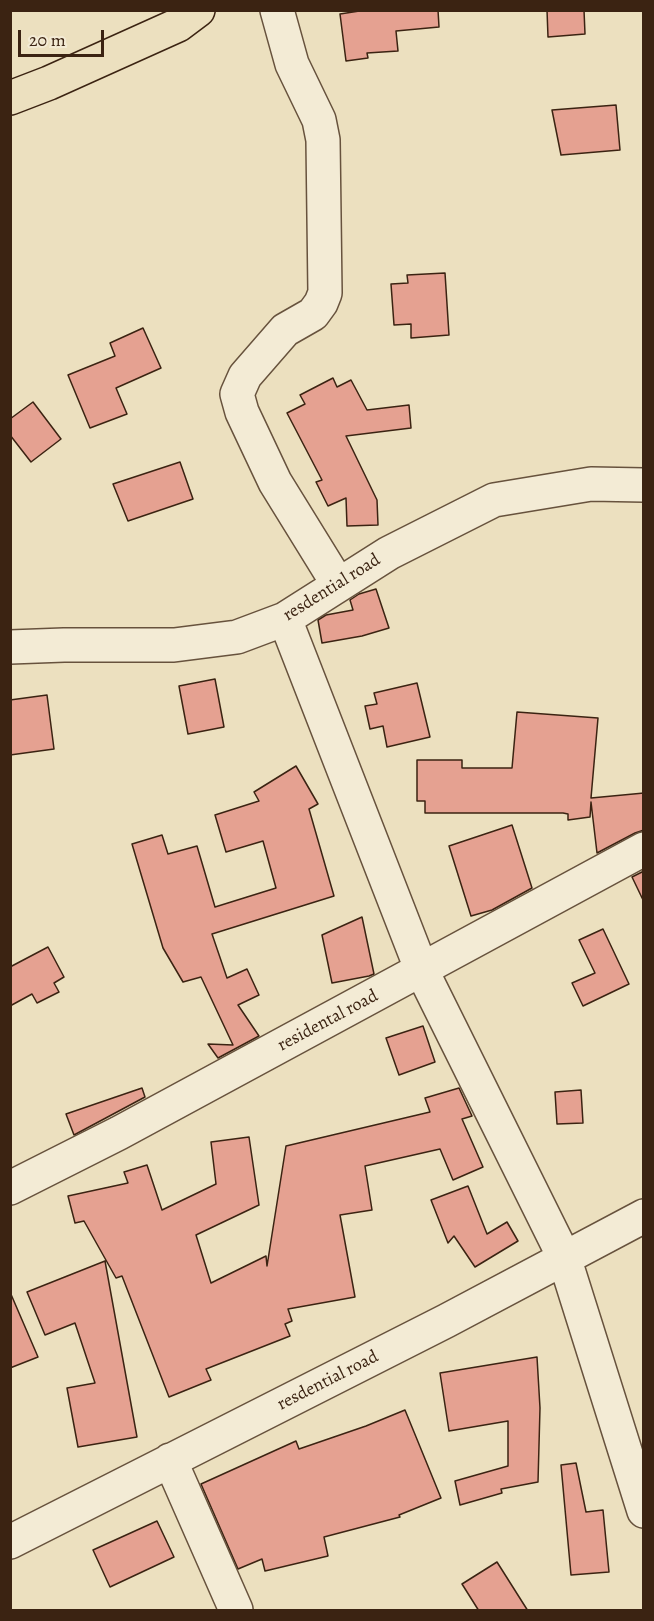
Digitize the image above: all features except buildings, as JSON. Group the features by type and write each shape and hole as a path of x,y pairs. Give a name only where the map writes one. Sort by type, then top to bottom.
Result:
{"highway":[{"path":"10,98 178,25 198,10"}],"street":[{"path":"277,10 292,64 319,120 323,140 325,293 313,314 285,330 245,376 237,394 242,412 275,482 338,584"},
{"name":"resdential road","path":"10,647 174,645 237,638 285,619 389,553 494,500 591,484 644,485"},
{"path":"285,619 422,971 564,1257 644,1511"},
{"name":"residental road","path":"10,1188 119,1133 422,971 644,849"},
{"name":"resdential road","path":"10,1542 446,1321 644,1216"},
{"path":"170,1460 236,1611"}]}
